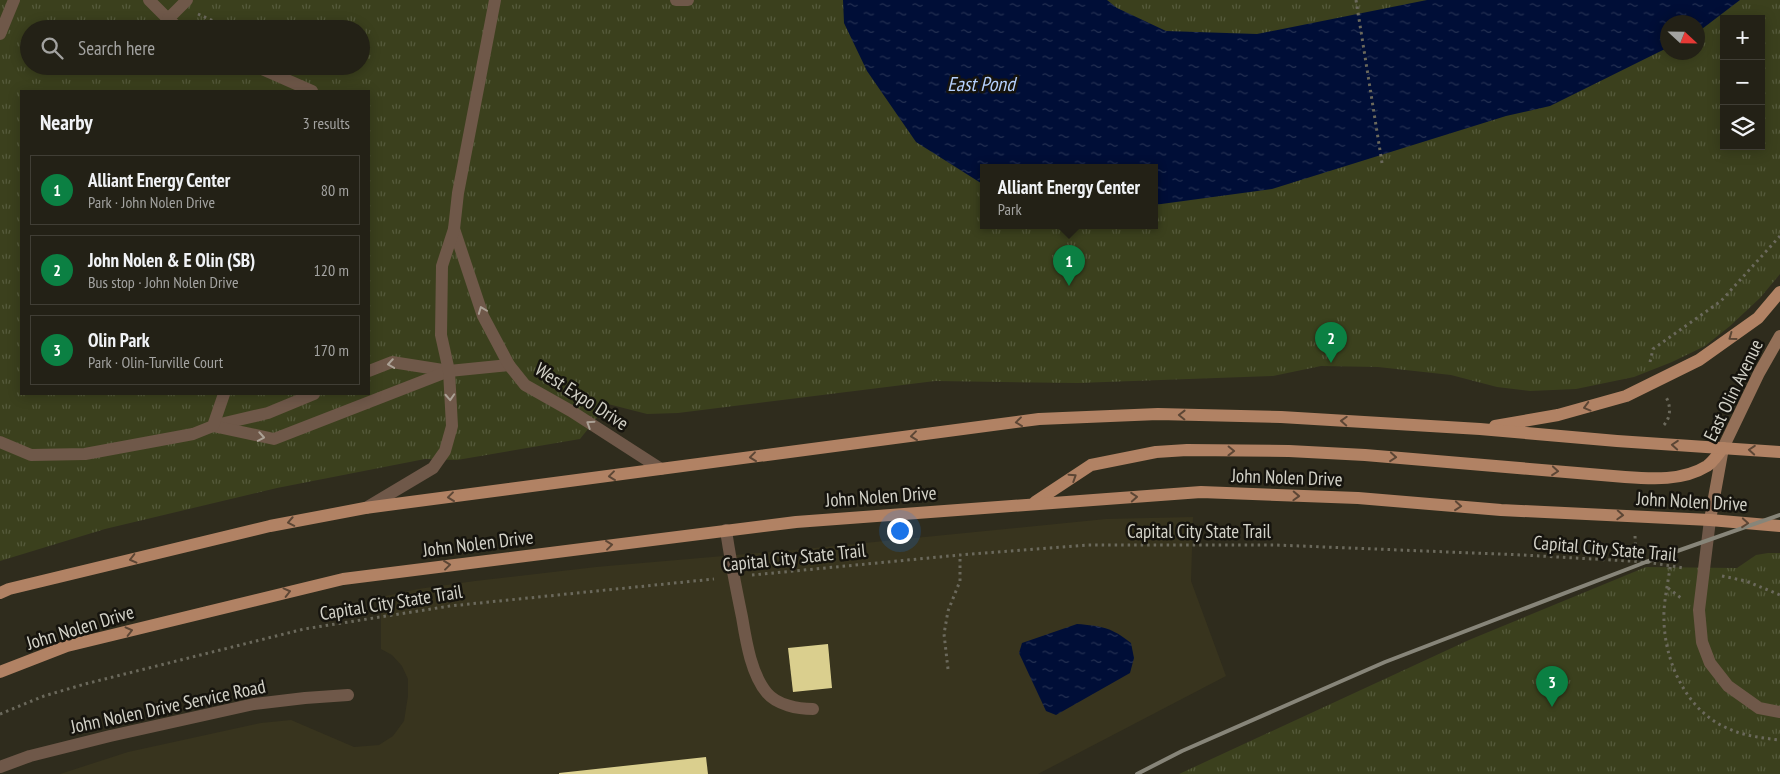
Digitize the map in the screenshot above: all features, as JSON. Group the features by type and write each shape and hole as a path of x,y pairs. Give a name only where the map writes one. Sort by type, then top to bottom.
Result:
{"main road":[{"path":"1480,429 1558,415 1626,396 1699,360 1758,318 1780,292"},
{"path":"0,593 270,526 365,508 1049,419 1158,414 1281,417 1480,429 1780,452"},
{"path":"1032,504 1091,465 1156,452 1214,450 1365,455 1659,479 1690,474 1708,465 1723,448"},
{"name":"John Nolen Drive","path":"0,672 67,646 342,579 796,522 1202,492 1358,498 1501,510 1710,520 1780,526"}],"street":[{"path":"0,34 14,0"},
{"path":"148,0 168,20 187,0"},
{"name":"West Expo Drive","path":"365,508 434,468 445,451 452,426 449,371 441,336 442,266 454,229 458,193 495,0"},
{"path":"676,0 688,0"},
{"path":"276,75 310,90"},
{"name":"West Expo Drive","path":"454,229 483,316 509,365 525,385 571,411 661,469"},
{"name":"East Olin Avenue","path":"1710,520 1723,448 1759,373 1780,336"},
{"path":"370,371 392,362 449,371 509,365"},
{"path":"213,426 274,439 449,371"},
{"path":"213,426 224,395"},
{"path":"0,442 31,455 85,454 193,434 213,426 268,413 312,395"},
{"path":"1710,520 1699,610 1702,642 1710,663 1728,686 1759,708 1780,712"},
{"path":"726,530 733,577 749,653 760,681 768,694 779,702 800,709 813,709"},
{"name":"John Nolen Drive Service Road","path":"0,767 30,756 110,736 254,704 348,695"}],"path":[{"path":"1356,0 1382,163"},
{"name":"Capital City State Trail","path":"0,714 44,696 85,684 304,629 450,606 960,555 1087,545 1276,545 1646,562 1704,571 1746,582 1780,595"},
{"path":"948,669 944,634 948,612 960,581 960,555"}],"shaded area":[{"path":"1193,517 1191,581 1226,676 1038,774 60,774 128,752 261,723 291,720 354,747 379,745 393,736 404,721 408,696 408,679 402,666 392,655 381,649 381,597 418,589 475,581 596,567 804,549 1106,519"}],"green space":[{"path":"0,0 1780,0 1780,274 1760,298 1705,346 1634,377 1576,389 1530,391 1497,387 1451,375 1378,367 1321,366 1273,376 1078,383 935,381 678,413 647,414 608,404 580,439 457,460 425,459 277,488 105,529 0,561"},
{"path":"1780,553 1780,774 1179,774 1469,640 1646,567 1737,568 1756,555"}],"water":[{"name":"East Pond","path":"843,0 1107,0 1117,8 1166,31 1257,34 1427,0 1740,0 1705,27 1705,15 1660,15 1660,51 1550,106 1506,116 1272,189 1158,204 1158,164 980,164 980,182 916,142 867,71 844,23"},
{"path":"1077,624 1111,630 1131,643 1134,658 1130,673 1056,715 1046,711 1019,653 1022,643"}],"building":[{"path":"828,644 832,688 793,692 788,648"},
{"path":"706,757 708,774 559,774 559,773"}],"railway":[{"path":"1137,774 1182,751 1385,662 1646,562 1780,515"}],"place":[{"name":"Alliant Energy Center","path":"1069,286"},
{"name":"John Nolen & E Olin (SB)","path":"1331,363"},
{"name":"Olin Park","path":"1552,707"}]}
